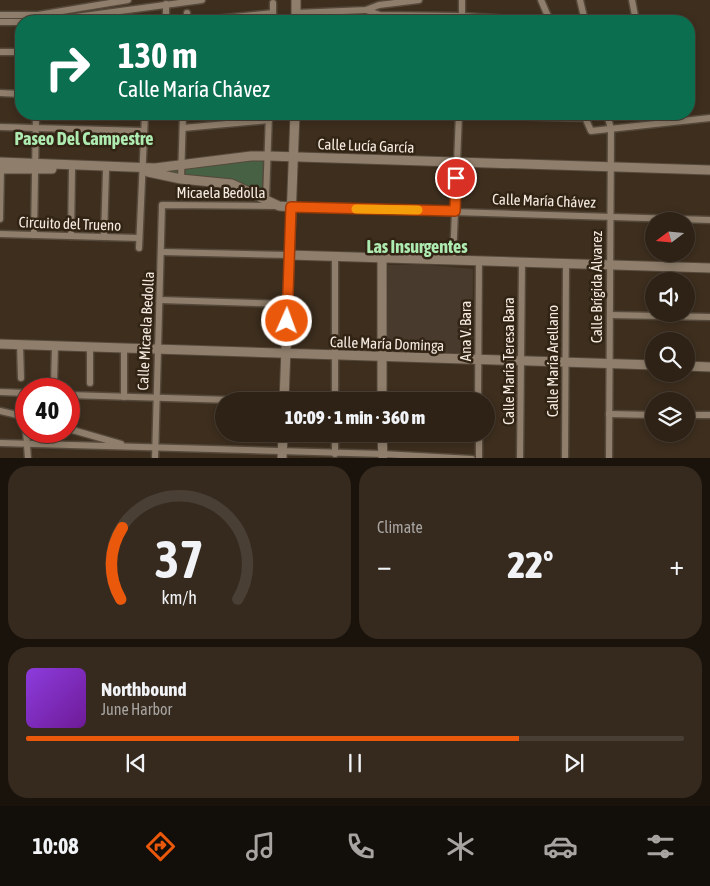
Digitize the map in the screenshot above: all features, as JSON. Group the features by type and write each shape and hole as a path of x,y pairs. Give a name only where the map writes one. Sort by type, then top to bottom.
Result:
{"street":[{"path":"44,15 128,0"},
{"path":"88,15 202,0"},
{"path":"296,0 296,15"},
{"path":"316,15 366,10 379,5 419,0"},
{"path":"462,0 462,15"},
{"path":"541,0 547,15"},
{"path":"580,0 584,15"},
{"path":"632,0 635,15"},
{"path":"254,15 273,13 273,2"},
{"path":"166,4 166,15"},
{"path":"366,10 380,15"},
{"path":"0,15 15,15"},
{"path":"0,22 15,22"},
{"path":"0,52 15,52"},
{"path":"0,93 15,94"},
{"path":"695,119 710,118"},
{"path":"34,235 36,120"},
{"path":"139,248 145,120"},
{"path":"180,179 183,120"},
{"path":"183,128 246,120"},
{"path":"266,199 269,120"},
{"path":"284,392 295,120"},
{"path":"453,260 459,120"},
{"path":"586,120 591,131 685,120"},
{"name":"Calle Brígida Álvarez","path":"609,120 611,129 609,458"},
{"path":"0,126 144,131"},
{"name":"Calle Lucía García","path":"142,170 251,156 710,170"},
{"path":"35,166 72,170 142,170"},
{"path":"0,219 0,167 35,166 142,170"},
{"path":"71,236 72,170"},
{"name":"Calle María Chávez","path":"142,170 180,179 232,184 279,206 710,220"},
{"path":"104,237 106,171"},
{"name":"Micaela Bedolla","path":"162,205 279,206"},
{"name":"Calle Micaela Bedolla","path":"155,458 162,205"},
{"name":"Circuito del Trueno","path":"0,234 140,238"},
{"path":"162,252 710,268"},
{"path":"335,257 335,392"},
{"path":"382,259 382,392"},
{"name":"Ana V. Bara","path":"478,261 478,392"},
{"name":"Calle María Teresa Bara","path":"520,458 522,263"},
{"name":"Calle María Arellano","path":"565,458 566,264"},
{"path":"160,300 287,304"},
{"path":"610,315 710,317"},
{"name":"Calle María Dominga","path":"0,344 645,365"},
{"path":"20,345 21,378"},
{"path":"54,378 55,346"},
{"path":"90,347 90,383"},
{"path":"124,348 124,397"},
{"path":"695,366 710,367"},
{"path":"0,392 15,393"},
{"path":"80,395 215,400"},
{"path":"0,411 15,414"},
{"path":"609,414 645,415"},
{"path":"695,415 710,415"},
{"path":"80,432 132,447"},
{"path":"0,442 155,447 282,455 335,454 472,458"},
{"path":"282,455 283,442"},
{"path":"335,442 335,454"},
{"path":"382,442 383,456"},
{"path":"478,442 478,458"},
{"path":"27,444 28,458"}],"shaded area":[{"path":"420,264 473,269 472,355 387,351 388,265"}],"green space":[{"path":"240,161 265,161 263,192 236,181 187,178 159,170"}],"slow traffic":[{"path":"356,209 418,210"}],"district":[{"name":"Paseo Del Campestre","path":"84,139"},
{"name":"Las Insurgentes","path":"417,247"}],"route":[{"path":"287,321 291,207 455,211 456,178"}]}
